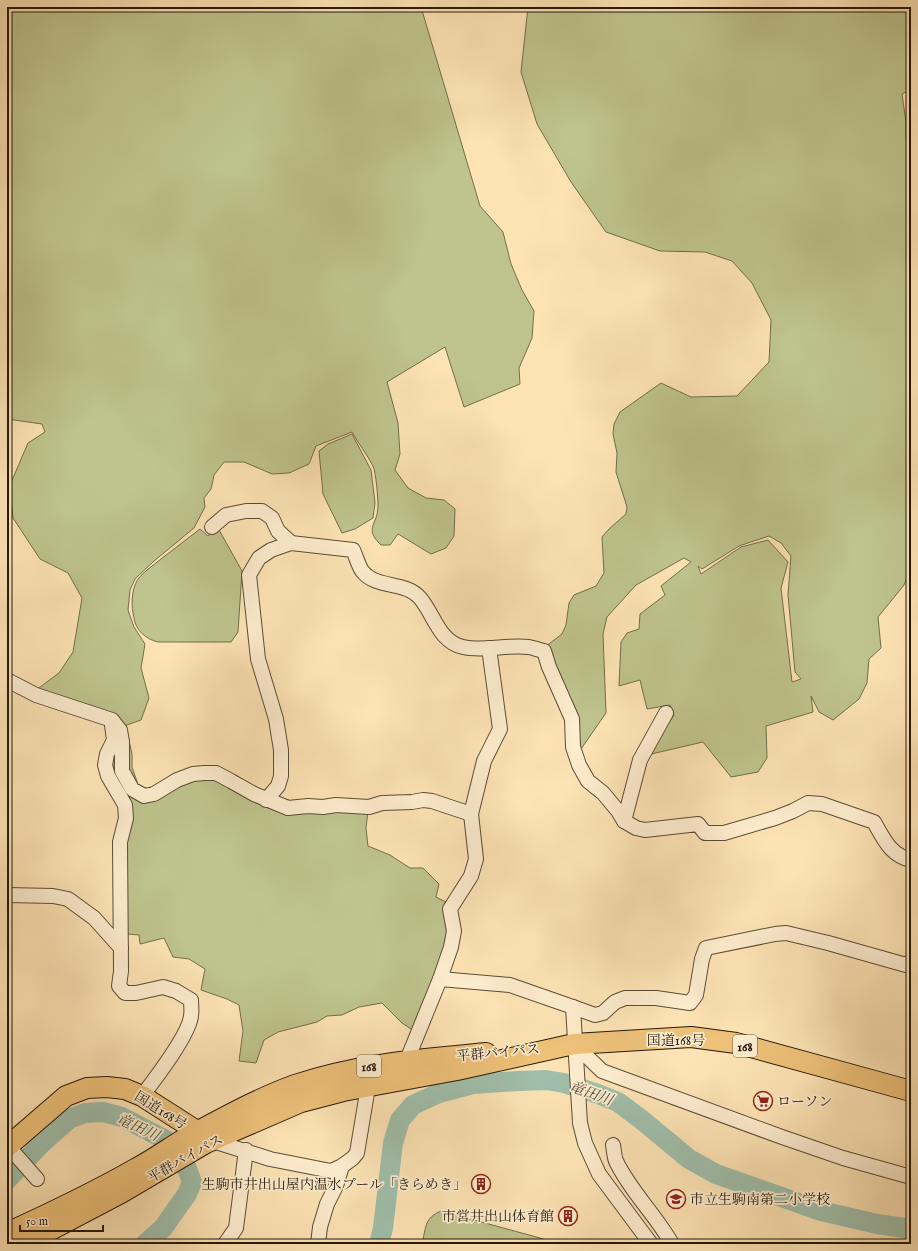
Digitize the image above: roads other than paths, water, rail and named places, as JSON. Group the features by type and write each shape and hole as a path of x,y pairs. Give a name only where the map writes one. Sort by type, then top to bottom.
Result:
{"highway":[{"name":"国道168号","path":"554,1048 574,1044 691,1037 736,1043 911,1091"},
{"name":"平群バイパス","path":"24,1244 202,1138 256,1101 295,1085 338,1072 408,1060 554,1048"},
{"name":"平群バイパス","path":"202,1138 301,1102 344,1091 457,1070 554,1048"},
{"name":"国道168号","path":"13,1142 66,1096 87,1088 107,1087 125,1089 142,1096 202,1138"},
{"name":"平群バイパス","path":"7,1233 84,1197 146,1172"}],"street":[{"path":"212,527 226,515 246,511 262,512 272,518 278,531 291,543"},
{"path":"266,800 278,786 281,776 281,750 276,719 258,659 249,575 259,558 271,550 291,543 353,550 362,572 373,580 413,592 420,598 444,636 453,643 463,647 529,647 544,651 549,667 572,720 573,747 578,765 588,781 603,792 624,821 636,828 645,830 698,824 705,832 724,833 775,818 808,803 822,804 874,822 889,848 904,858 911,860"},
{"path":"408,1060 451,947 454,931 450,909 471,876 476,859 471,814 484,761 500,729 489,648"},
{"path":"7,680 36,695 112,720 120,730 122,771 132,789 144,796 154,794 177,780 193,774 216,773 266,800 288,808 336,805 369,807 382,803 423,800 432,801 471,814"},
{"path":"624,821 640,760 666,713"},
{"path":"112,720 114,740 107,754 105,765 108,776 125,805 126,818 120,842 121,971 119,986 124,993 136,993 162,987 176,991 190,1000 191,1016 186,1030 157,1076 142,1096"},
{"path":"7,895 53,896 68,899 94,918 121,948"},
{"path":"440,979 510,985 595,1014 603,1013 615,1002 625,998 656,998 690,1003 696,996 702,959 706,948 775,934 786,933 906,965 911,961"},
{"path":"573,1007 574,1044 580,1123 585,1143 599,1174 651,1244"},
{"path":"574,1044 602,1071 829,1154 911,1177"},
{"path":"202,1138 270,1158 331,1171 354,1158 368,1087"},
{"path":"13,1142 37,1179"},
{"path":"613,1145 615,1160 627,1180 664,1229 672,1244"},
{"path":"225,1244 236,1228 246,1150"},
{"path":"318,1244 320,1227 327,1204 336,1186 342,1166"}],"waterway":[{"name":"竜田川","path":"379,1244 383,1228 393,1143 400,1120 413,1105 439,1093 473,1084 546,1080 564,1083 618,1102 689,1159 716,1174 821,1211 877,1224 911,1229"},
{"name":"竜田川","path":"7,1180 42,1143 69,1119 85,1113 103,1112 122,1117 166,1140 181,1153 192,1182 187,1194 163,1228 145,1244"}],"place":[{"name":"ローソン","path":"763,1101"},
{"name":"生駒市井出山屋内温水プール「きらめき」","path":"481,1184"},
{"name":"市立生駒南第二小学校","path":"676,1199"},
{"name":"市営井出山体育館","path":"568,1216"}]}
